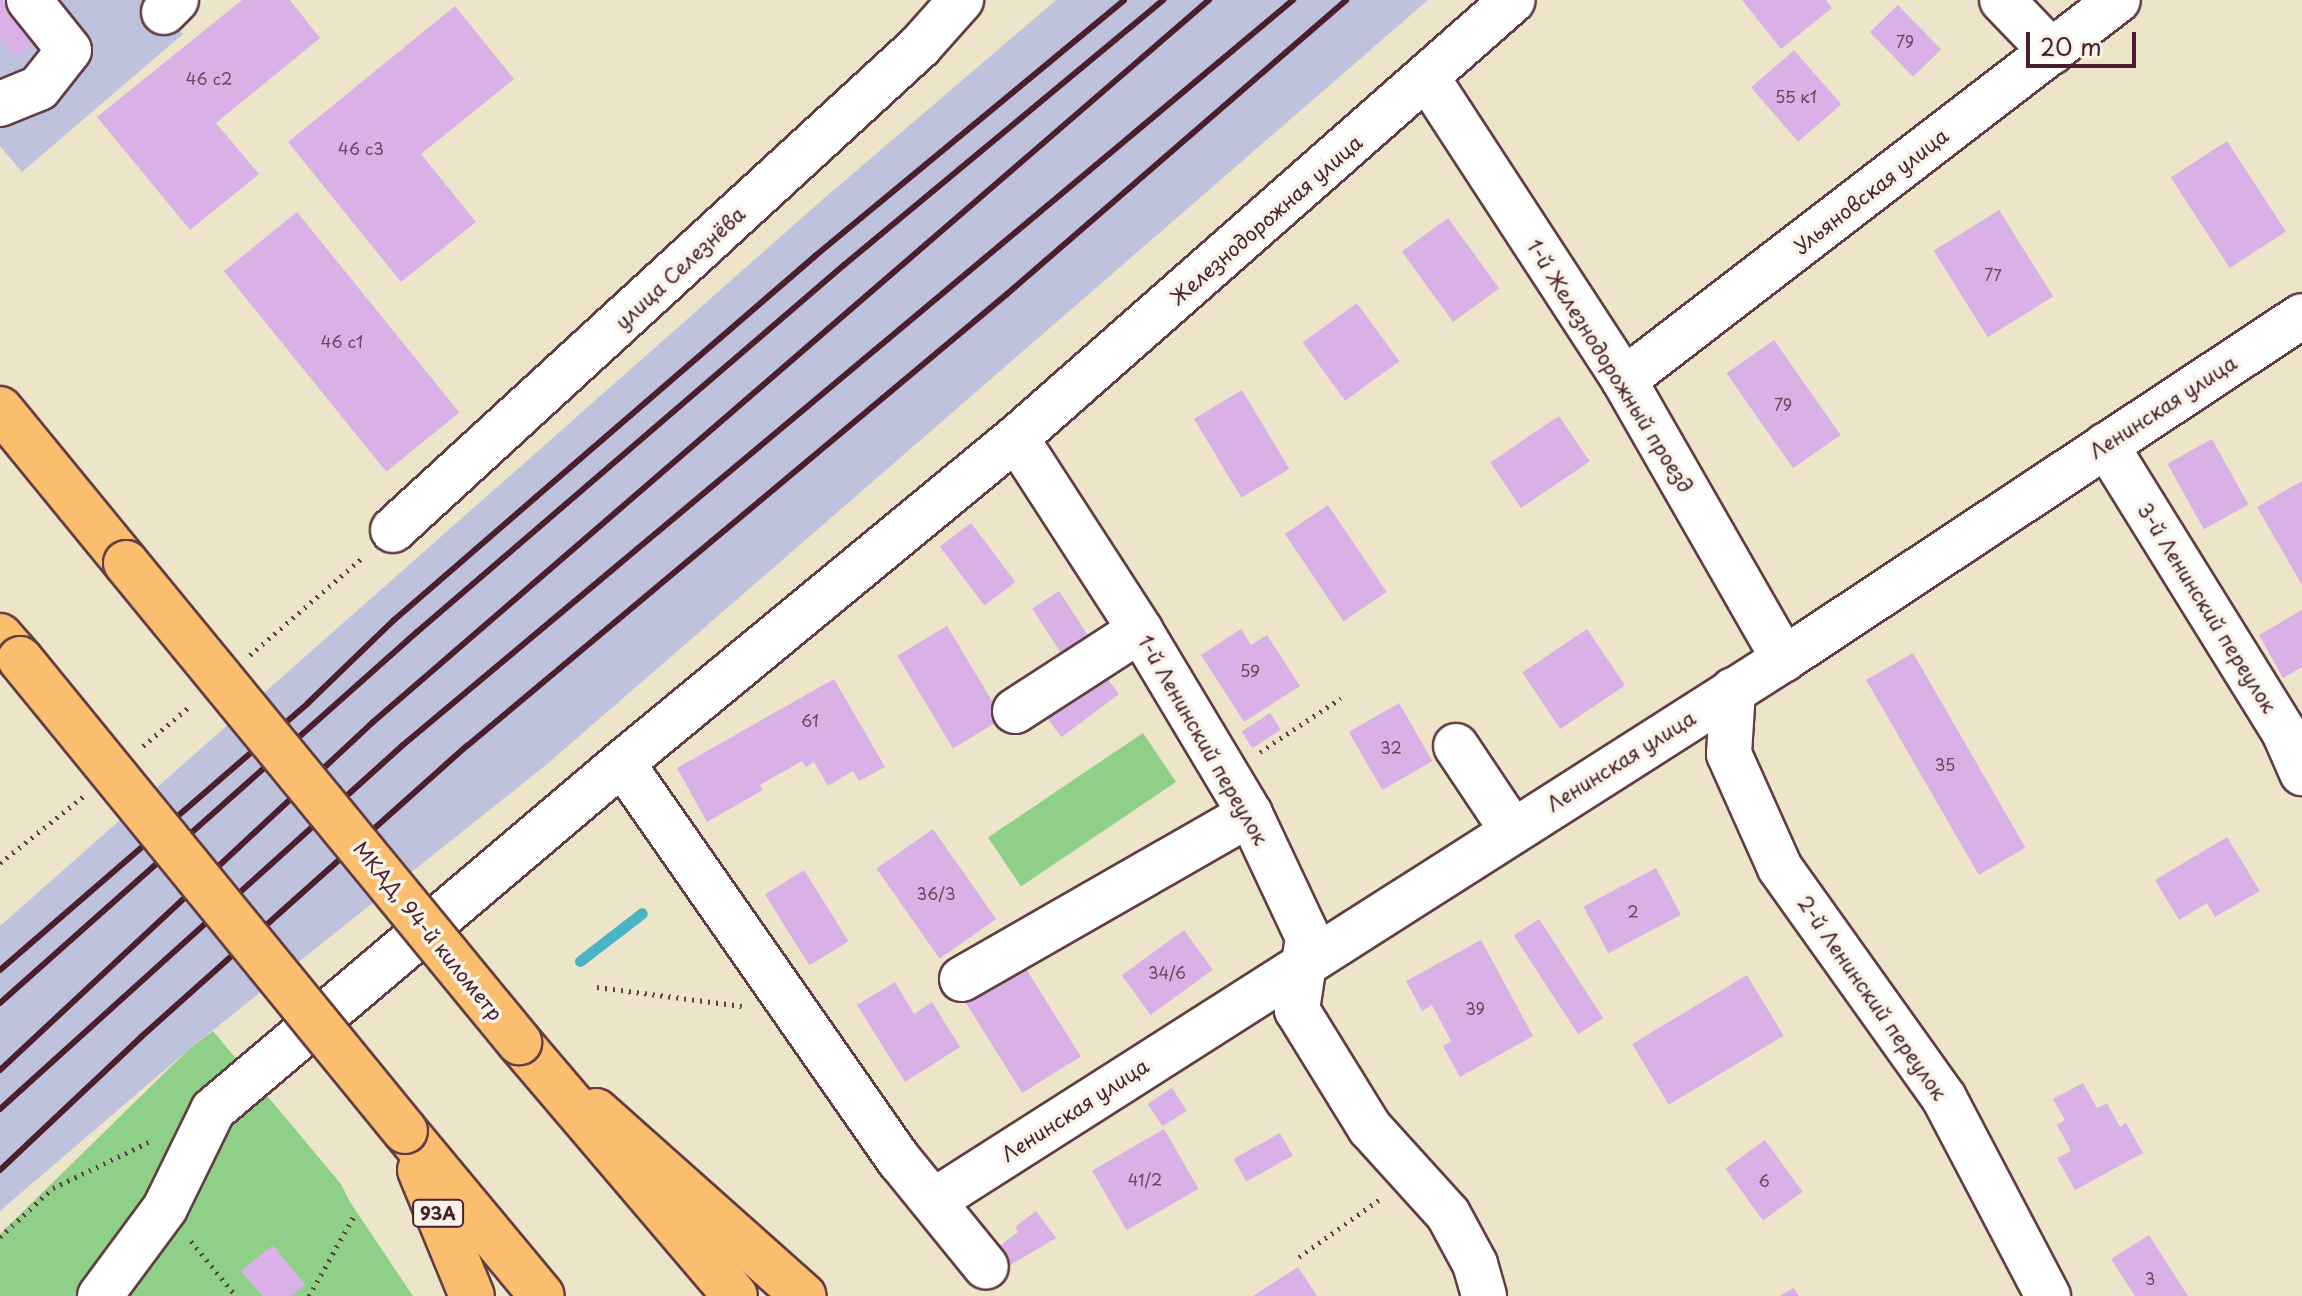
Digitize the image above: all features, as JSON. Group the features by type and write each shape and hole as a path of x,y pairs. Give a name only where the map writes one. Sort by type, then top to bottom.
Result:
{"main road":[{"name":"МКАД, 94-й километр","path":"0,409 519,1042 735,1296"},
{"path":"10,648 542,1296"},
{"path":"519,1042 804,1296"},
{"name":"93A","path":"405,1131 472,1296"}],"street":[{"path":"0,104 39,88 69,50 29,0"},
{"name":"улица Селезнёва","path":"393,530 920,46 961,0"},
{"name":"Железнодорожная улица","path":"213,1110 622,763 1016,438 1428,79 1513,0"},
{"path":"2002,0 2052,52"},
{"name":"Ульяновская улица","path":"1624,380 2118,0"},
{"name":"1-й Железнодорожный проезд","path":"1428,79 1624,380 1784,659"},
{"name":"Ленинская улица","path":"935,1200 1304,962 1784,659 2302,316"},
{"name":"1-й Ленинский переулок","path":"1016,438 1140,630 1250,814 1308,937 1297,1010 1370,1128 1448,1214 1475,1264 1484,1296"},
{"name":"3-й Ленинский переулок","path":"2106,445 2284,732 2302,773"},
{"path":"1015,711 1140,630"},
{"name":"2-й Ленинский переулок","path":"1733,690 1729,754 1780,868 1944,1098 2048,1296"},
{"path":"1456,746 1512,830"},
{"path":"622,763 900,1161 935,1200 986,1267"},
{"path":"962,979 1250,814"},
{"path":"100,1296 165,1208 213,1110"}],"path":[{"path":"1226,774 1341,698"},
{"path":"597,987 730,1005"},
{"path":"0,1237 53,1188 213,1110"},
{"path":"1299,1257 1413,1175"},
{"path":"165,1208 236,1296"},
{"path":"309,1296 354,1216"}],"shaded area":[{"path":"0,0 154,0 183,34 22,172 0,146"},
{"path":"1056,0 1428,0 546,765 188,1050 0,1211 0,926 821,201"}],"green space":[{"path":"1143,733 1176,782 1021,886 988,838"},
{"path":"213,1031 341,1184 413,1296 0,1296 0,1234 188,1050"}],"building":[{"path":"0,0 8,0 40,36 17,57 0,38"},
{"path":"242,0 290,0 320,38 216,123 259,174 190,230 97,117"},
{"path":"1742,0 1826,0 1832,8 1781,49"},
{"path":"1898,5 1941,50 1913,77 1870,32"},
{"path":"455,6 514,79 421,154 476,222 401,282 288,142"},
{"path":"1794,50 1841,104 1798,142 1751,87"},
{"path":"2227,141 2286,232 2230,268 2171,177"},
{"path":"1999,210 2053,297 1988,337 1934,251"},
{"path":"297,212 459,413 386,472 224,271"},
{"path":"1448,218 1499,288 1453,322 1402,252"},
{"path":"1357,303 1399,361 1345,401 1303,342"},
{"path":"1774,340 1841,435 1793,468 1726,373"},
{"path":"1242,390 1289,469 1241,498 1194,419"},
{"path":"1559,416 1590,462 1521,508 1490,462"},
{"path":"2212,439 2248,505 2204,529 2167,464"},
{"path":"2302,481 2302,585 2257,507"},
{"path":"1328,505 1387,592 1344,621 1285,534"},
{"path":"971,523 1016,582 984,606 940,546"},
{"path":"1059,591 1089,638 1063,655 1032,608"},
{"path":"2302,610 2302,667 2283,678 2259,635"},
{"path":"947,626 1003,719 953,748 897,656"},
{"path":"1241,629 1251,645 1267,635 1300,686 1244,722 1201,655"},
{"path":"1587,629 1625,685 1560,729 1522,673"},
{"path":"1913,653 2026,848 1979,875 1866,680"},
{"path":"1104,674 1119,694 1062,737 1046,717"},
{"path":"834,679 885,767 859,781 853,771 828,786 814,762 806,767 802,761 760,785 763,790 707,822 677,768"},
{"path":"1399,703 1432,761 1382,790 1349,732"},
{"path":"1270,713 1281,730 1252,748 1241,732"},
{"path":"933,829 996,919 940,959 876,869"},
{"path":"2227,837 2260,891 2215,917 2207,903 2179,920 2155,880"},
{"path":"1656,868 1681,915 1608,953 1584,906"},
{"path":"804,870 849,941 810,966 765,894"},
{"path":"1539,919 1603,1018 1578,1034 1514,935"},
{"path":"1184,930 1213,970 1151,1015 1122,975"},
{"path":"1481,940 1533,1036 1460,1077 1443,1046 1451,1041 1432,1005 1422,1011 1406,981"},
{"path":"1023,964 1081,1056 1022,1093 964,1001"},
{"path":"1747,975 1784,1036 1669,1105 1632,1044"},
{"path":"895,982 914,1014 932,1002 960,1047 905,1082 857,1005"},
{"path":"2083,1083 2097,1108 2107,1103 2120,1127 2126,1123 2143,1153 2075,1190 2057,1158 2071,1151 2057,1125 2065,1120 2053,1099"},
{"path":"1172,1088 1187,1111 1162,1126 1148,1104"},
{"path":"1164,1129 1198,1189 1127,1230 1092,1170"},
{"path":"1280,1133 1293,1156 1246,1181 1234,1159"},
{"path":"1765,1140 1803,1192 1763,1221 1725,1169"},
{"path":"1036,1211 1056,1238 1007,1267 994,1250 1018,1232 1015,1227"},
{"path":"2149,1235 2188,1296 2135,1296 2111,1259"},
{"path":"273,1245 305,1285 291,1296 262,1296 241,1271"},
{"path":"1298,1267 1317,1296 1253,1296"},
{"path":"1794,1288 1799,1296 1779,1296"}],"waterway":[{"path":"580,961 642,913"}],"railway":[{"path":"0,970 308,703 394,620 815,256 1124,0"},
{"path":"0,1003 417,632 844,265 1163,0"},
{"path":"0,1070 373,722 1209,0"},
{"path":"0,1109 403,745 1293,0"},
{"path":"0,1170 141,1037 467,746 1007,294 1347,0"}]}
